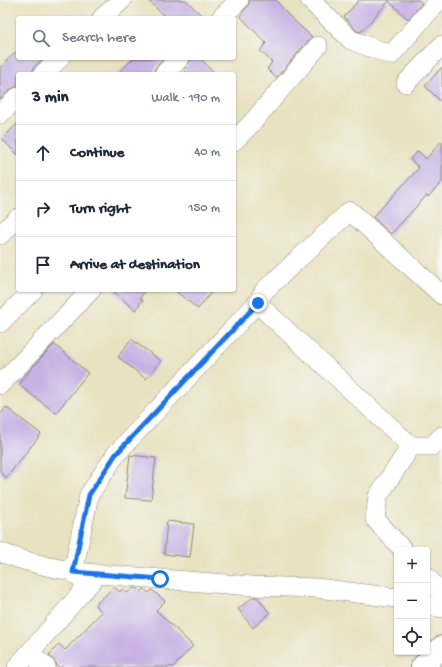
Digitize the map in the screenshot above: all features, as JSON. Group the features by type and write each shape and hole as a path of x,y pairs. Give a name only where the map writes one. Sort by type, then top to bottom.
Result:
{"main road":[{"path":"422,667 442,647"}],"street":[{"path":"104,16 122,0"},
{"path":"223,16 239,0"},
{"path":"321,4 351,40 391,55 434,2"},
{"path":"406,83 442,45"},
{"path":"236,139 250,125 318,46"},
{"path":"45,72 58,60"},
{"path":"166,72 178,60"},
{"path":"0,114 16,99"},
{"path":"73,572 89,495 116,454 258,303 265,290 350,210 442,295"},
{"path":"0,235 16,220"},
{"path":"0,323 31,292"},
{"path":"0,385 89,292"},
{"path":"258,303 411,446 432,446 442,436"},
{"path":"400,547 375,518 378,496 411,446"},
{"path":"0,552 26,561 73,572 92,580 317,588 394,598"},
{"path":"17,667 92,580"},
{"path":"430,580 442,594"},
{"path":"430,606 442,608"},
{"path":"30,653 46,667"}],"building":[{"path":"148,0 186,0 202,16 164,16"},
{"path":"250,0 276,0 288,15 312,37 276,78 267,69 272,62 260,51 266,43 240,16"},
{"path":"359,0 419,0 422,3 408,19 389,1 361,32 357,31 344,17"},
{"path":"16,52 16,60 42,60 35,66 32,72 16,72 16,87 11,89 0,99 0,67"},
{"path":"132,60 162,60 154,72 119,72"},
{"path":"191,60 202,60 213,72 186,72 184,70"},
{"path":"442,67 442,103 425,86"},
{"path":"16,125 16,153 2,139"},
{"path":"442,141 442,182 428,197 427,195 391,234 373,217 419,168 410,159 418,151 426,159"},
{"path":"114,292 144,292 140,298 143,300 135,310"},
{"path":"177,292 211,292 198,309"},
{"path":"131,339 161,361 146,379 118,357"},
{"path":"54,344 88,373 56,413 19,385 31,369"},
{"path":"6,407 41,434 6,478 0,472 0,415"},
{"path":"130,455 156,458 151,500 125,498"},
{"path":"167,521 194,524 190,557 164,554"},
{"path":"114,587 120,592 122,589 128,593 133,588 137,588 141,592 144,589 149,593 152,590 165,601 156,610 193,646 173,667 57,667 56,663 49,655 59,644 65,650 102,612 95,605"},
{"path":"253,597 257,597 270,613 253,628 238,609"}],"route":[{"path":"160,579 73,572 89,495 116,454 258,303"}]}
